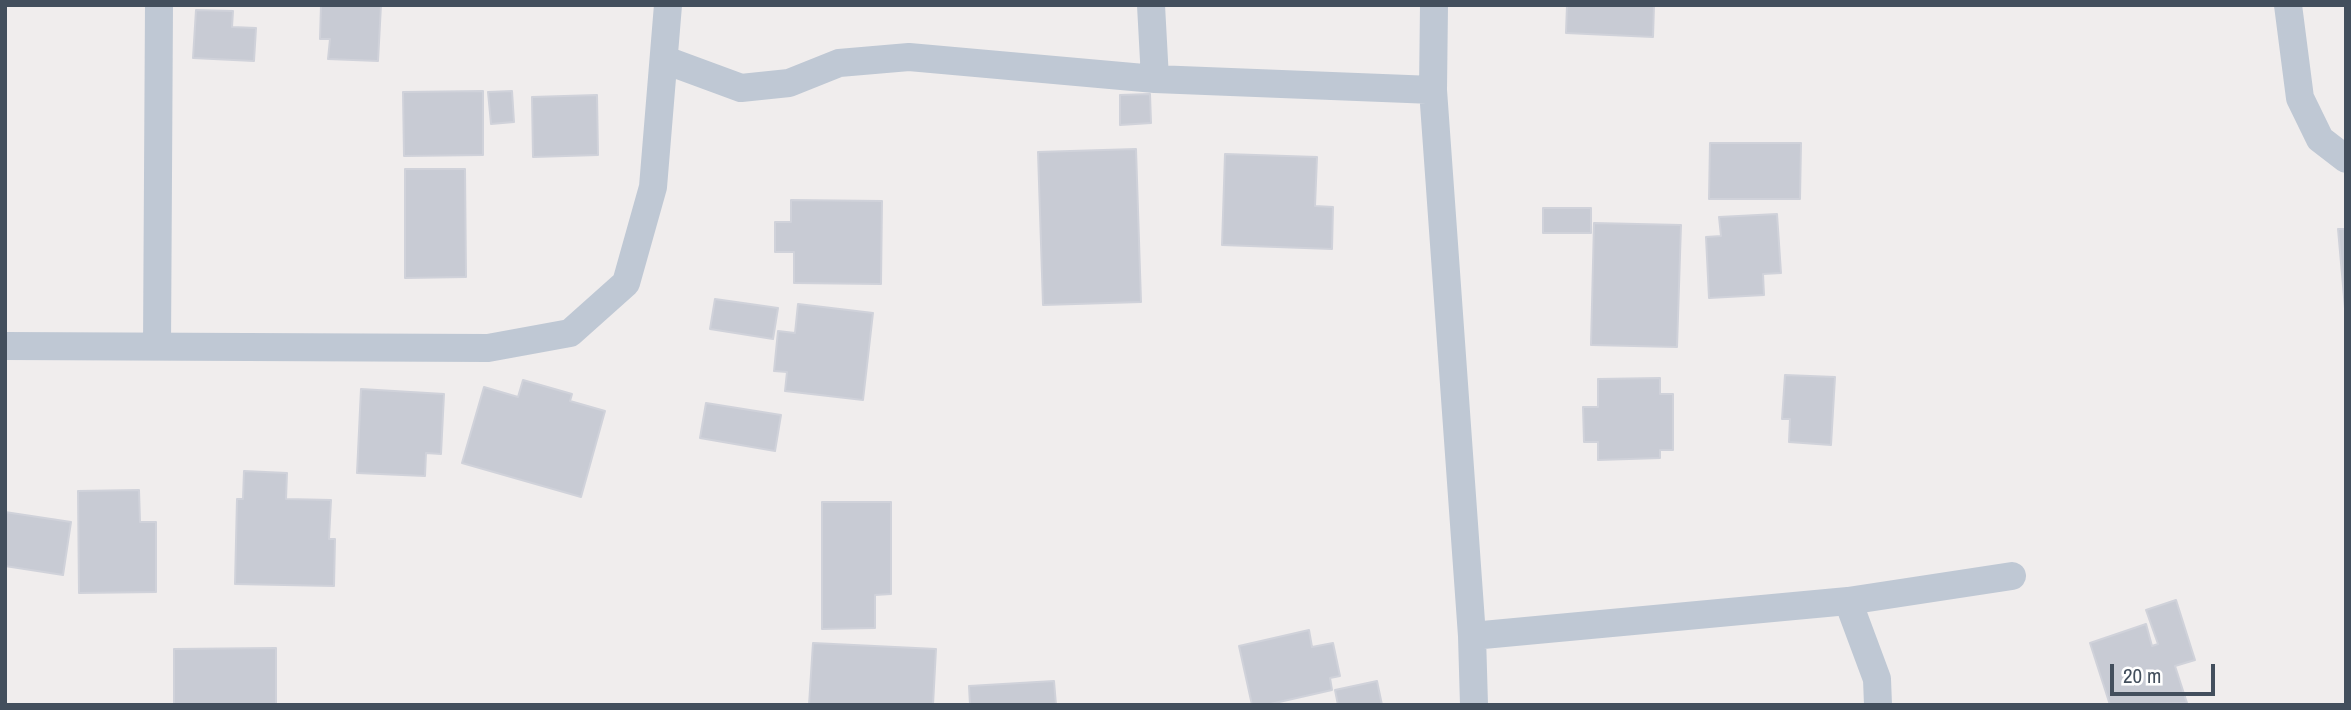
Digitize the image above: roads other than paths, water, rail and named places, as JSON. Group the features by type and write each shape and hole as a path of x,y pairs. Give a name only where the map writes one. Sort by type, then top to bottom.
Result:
{"street":[{"path":"157,346 159,5"},
{"path":"5,346 488,348 570,333 626,283 653,187 668,5"},
{"path":"1151,5 1155,79"},
{"path":"1434,5 1433,90 1472,636 1474,705"},
{"path":"2288,5 2300,98 2320,138 2346,159"},
{"path":"665,60 741,88 789,83 839,63 909,57 1155,79 1433,90"},
{"path":"1472,636 1848,601 2012,576"},
{"path":"1848,601 1877,679 1878,705"}]}
